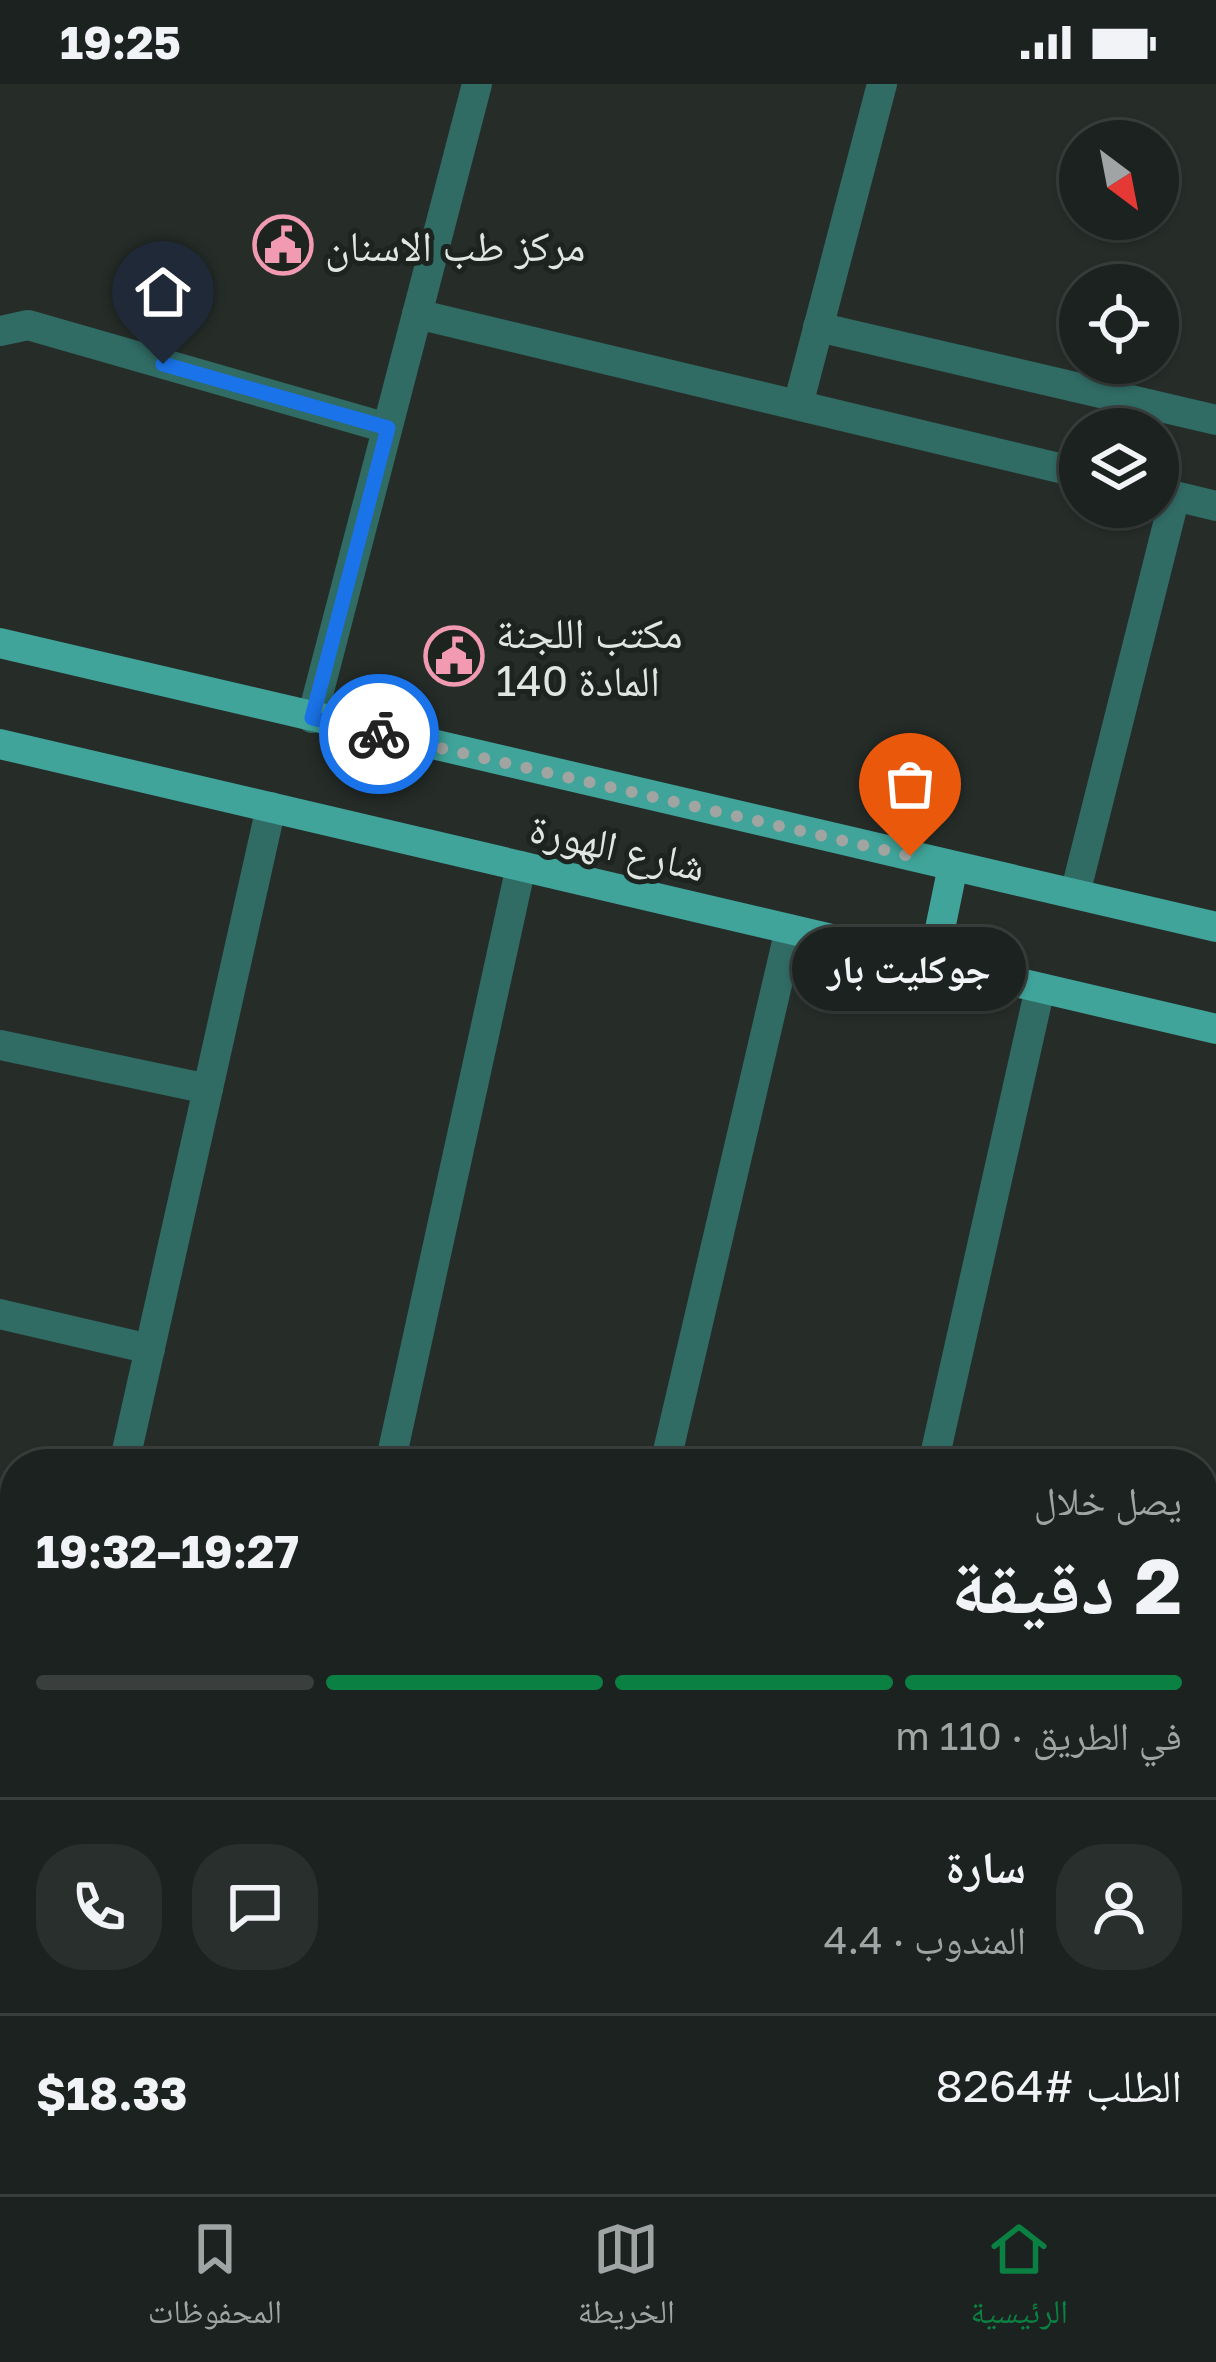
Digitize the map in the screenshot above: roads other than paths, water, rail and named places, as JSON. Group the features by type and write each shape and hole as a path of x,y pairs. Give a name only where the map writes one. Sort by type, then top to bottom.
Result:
{"main road":[{"name":"شارع الهورة","path":"0,643 1216,927"},
{"name":"شارع الهورة","path":"0,744 1216,1029"},
{"path":"933,963 953,866"}],"street":[{"path":"798,405 881,84"},
{"path":"312,718 418,314 471,86"},
{"path":"418,314 1059,468"},
{"path":"0,332 28,325 388,428"},
{"path":"818,327 1216,420"},
{"path":"1179,497 1216,506"},
{"path":"1075,894 1159,528"},
{"path":"127,1449 271,807"},
{"path":"393,1449 521,866"},
{"path":"669,1449 790,929"},
{"path":"936,1449 1040,988"},
{"path":"0,1045 208,1089"},
{"path":"0,1314 150,1349"}],"place":[{"name":"مركز طب الاسنان","path":"283,245"},
{"name":"مكتب اللجنة المادة 140","path":"454,656"},
{"name":"جوكليت بار","path":"910,856"}]}
